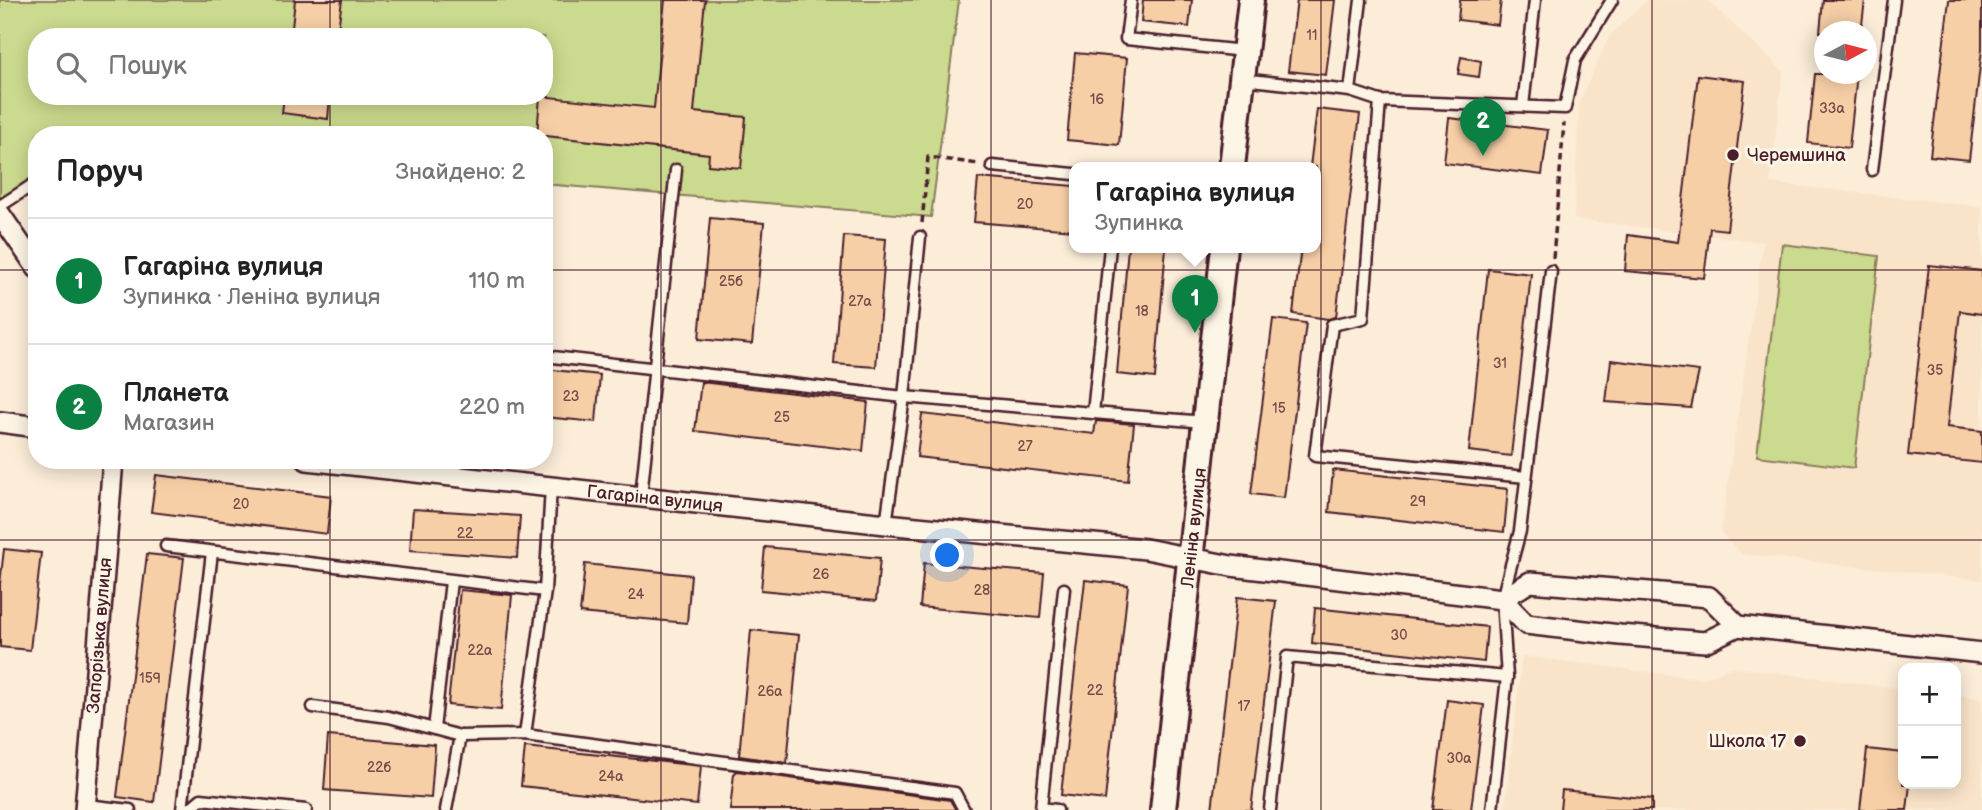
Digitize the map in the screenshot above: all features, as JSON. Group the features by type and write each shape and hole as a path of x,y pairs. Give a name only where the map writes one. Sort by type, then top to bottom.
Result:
{"street":[{"path":"1233,162 1251,0"},
{"path":"0,214 28,255"},
{"name":"Леніна вулиця","path":"1163,810 1223,253"},
{"path":"0,422 28,426"},
{"name":"Запорізька вулиця","path":"85,808 112,469"},
{"name":"Гагаріна вулиця","path":"418,469 551,487 886,524 1146,549 1231,566 1502,599"},
{"path":"1738,626 1709,597 1530,582 1502,599 1526,624 1619,635 1706,642 1738,626 1982,653"}],"lane":[{"path":"1131,0 1126,38 1245,51"},
{"path":"1350,91 1361,0"},
{"path":"1522,106 1535,0"},
{"path":"1241,79 1350,91 1380,101 1565,108 1575,60 1612,0"},
{"path":"1872,170 1894,0"},
{"path":"1380,101 1363,318 1332,325 1315,456 1527,477"},
{"path":"992,166 1069,174"},
{"path":"641,496 676,170"},
{"path":"0,206 28,188"},
{"path":"886,524 904,397 920,237"},
{"path":"1093,413 1109,253"},
{"path":"1492,810 1507,677 1502,599 1520,531 1552,271"},
{"path":"553,357 904,397 1205,422"},
{"path":"525,735 545,591 551,487"},
{"path":"166,546 545,591"},
{"path":"183,810 212,552"},
{"path":"434,729 450,581"},
{"path":"1058,810 1039,809 1064,589"},
{"path":"1270,810 1287,657 1507,677"},
{"path":"313,707 389,717 460,736 525,735 955,793 964,810"},
{"path":"446,810 460,736"},
{"path":"188,810 201,799 306,810"},
{"path":"85,808 130,810"}],"path":[{"path":"1552,271 1565,108"},
{"path":"920,237 928,157 992,166"}],"shaded area":[{"path":"1647,0 1707,0 1783,71 1770,183 1982,207 1982,580 1742,554 1721,533 1763,242 1574,219 1579,103 1610,35"},
{"path":"1522,656 1703,679 1731,667 1898,688 1898,789 1961,789 1961,696 1982,699 1982,810 1505,810"}],"green space":[{"path":"0,0 959,0 931,217 553,185 553,126 28,126 28,188 0,206"},
{"path":"1782,244 1879,256 1854,468 1757,456"}],"building":[{"path":"295,0 342,0 338,28 292,28"},
{"path":"665,0 705,0 694,112 746,117 741,168 708,165 709,154 553,137 553,126 538,126 539,105 553,105 553,97 654,108"},
{"path":"1143,0 1192,0 1189,27 1141,22"},
{"path":"1297,0 1335,0 1326,75 1288,71"},
{"path":"1460,0 1501,0 1498,25 1458,20"},
{"path":"1823,0 1865,0 1862,21 1821,21"},
{"path":"1949,0 1982,0 1982,49 1969,160 1930,156"},
{"path":"1075,53 1127,58 1119,145 1067,140"},
{"path":"1461,57 1481,61 1479,77 1458,74"},
{"path":"1698,75 1745,81 1727,230 1710,228 1704,278 1625,271 1628,235 1678,242"},
{"path":"1814,84 1856,84 1849,148 1808,143"},
{"path":"283,105 329,105 328,119 282,113"},
{"path":"1317,109 1360,114 1336,317 1328,319 1293,314 1300,253 1321,253 1321,162 1311,162"},
{"path":"1449,118 1548,130 1542,175 1444,163"},
{"path":"978,178 1069,186 1069,230 974,222"},
{"path":"710,218 764,223 752,344 699,339"},
{"path":"844,236 886,239 876,367 834,364"},
{"path":"1127,253 1165,253 1155,378 1117,374"},
{"path":"1929,265 1982,271 1982,314 1960,311 1947,427 1982,431 1982,463 1908,455"},
{"path":"1488,269 1531,274 1511,456 1469,451"},
{"path":"1273,319 1306,323 1284,498 1251,494"},
{"path":"1611,360 1699,371 1691,408 1606,402"},
{"path":"553,370 600,375 596,422 553,418"},
{"path":"701,382 868,402 863,451 695,431"},
{"path":"922,414 1094,434 1096,421 1134,424 1128,481 917,457"},
{"path":"1333,470 1508,489 1504,532 1329,512"},
{"path":"156,475 331,496 327,534 151,512"},
{"path":"413,509 520,516 517,558 410,550"},
{"path":"765,547 880,558 876,601 761,590"},
{"path":"4,549 41,553 30,650 0,647 0,584"},
{"path":"147,554 184,558 154,802 117,797"},
{"path":"924,563 1044,573 1040,618 920,607"},
{"path":"585,564 691,575 687,623 580,613"},
{"path":"1085,580 1128,585 1105,800 1061,795"},
{"path":"460,590 512,595 501,710 448,705"},
{"path":"1237,597 1276,601 1251,810 1212,810"},
{"path":"1315,608 1487,627 1484,662 1312,643"},
{"path":"751,630 799,635 787,763 739,756"},
{"path":"1447,700 1484,705 1471,810 1433,810"},
{"path":"328,736 435,745 431,798 324,790"},
{"path":"525,747 701,766 697,805 521,786"},
{"path":"1867,749 1898,752 1898,789 1909,789 1907,810 1860,810"},
{"path":"737,771 950,800 956,810 730,810 734,774"},
{"path":"1562,790 1652,799 1652,810 1560,810"}],"place":[{"name":"Черемшина","path":"1733,155"},
{"name":"Планета","path":"1483,156"},
{"name":"Гагаріна вулиця","path":"1195,333"},
{"name":"Школа 17","path":"1800,741"}]}
